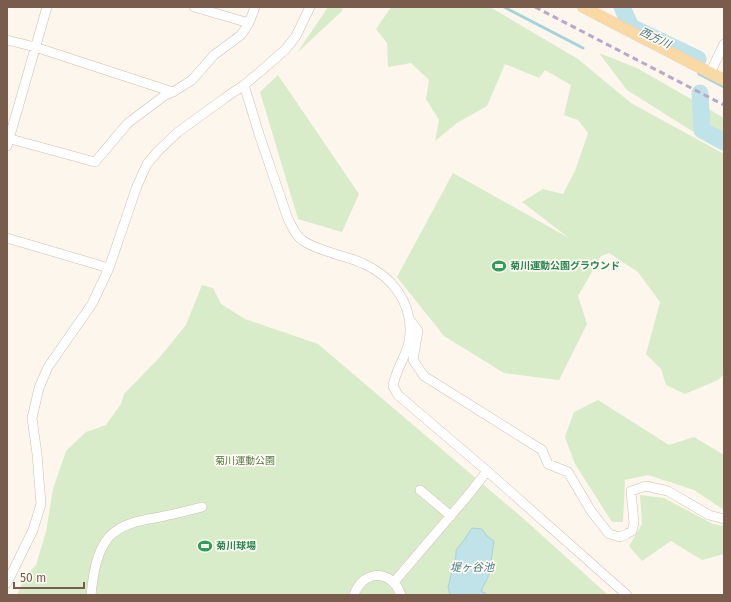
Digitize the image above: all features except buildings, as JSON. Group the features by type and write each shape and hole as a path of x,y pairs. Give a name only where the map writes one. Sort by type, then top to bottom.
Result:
{"main road":[{"path":"583,7 724,80"}],"street":[{"path":"47,7 8,141 95,162 128,123 164,96 192,80 214,55 241,35 249,23 255,7"},
{"path":"194,7 249,23"},
{"path":"7,583 33,530 40,504 37,454 32,418 39,388 48,367 92,304 109,268 137,186 147,164 178,132 244,85 286,49 296,36 310,7"},
{"path":"7,40 35,47 172,92"},
{"path":"710,73 724,44"},
{"path":"244,85 288,219 295,232 301,239 313,246 363,263 379,272 402,296 407,307 410,320 410,333 408,347 394,380 393,386 398,395 487,471 627,595"},
{"path":"7,238 109,268"},
{"path":"410,320 418,331 413,360 424,376 542,450 548,464 568,472 591,511 609,534 620,537 632,531 634,523 631,490 646,486 668,491 709,515 724,519"},
{"path":"394,582 451,516 487,471"},
{"path":"420,490 451,516"},
{"path":"91,595 95,569 102,548 109,537 120,528 133,522 202,507"},
{"path":"354,595 360,582 374,576 388,578 394,582 399,588 401,595"}],"green space":[{"path":"328,7 343,7 342,11 297,53"},
{"path":"391,7 490,7 578,59 631,103 724,154 724,374 718,380 685,394 666,385 661,369 646,354 660,302 638,272 609,253 601,256 578,296 587,324 559,380 504,373 444,336 397,277 453,173 569,238 522,202 543,189 563,194 575,171 588,133 578,120 564,115 571,85 545,70 539,78 505,64 487,106 457,123 435,141 439,120 426,99 429,80 411,63 388,67 387,43 376,29"},
{"path":"599,53 637,68 724,118 724,147 700,136 627,90"},
{"path":"278,75 359,194 342,232 298,219 260,92"},
{"name":"菊川運動公園","path":"202,285 213,288 221,304 245,319 318,344 525,520 608,595 17,595 25,577 36,565 46,532 53,489 66,451 86,432 106,425 121,404 124,394 160,357 186,325"},
{"path":"598,400 669,445 694,437 724,455 724,510 694,490 648,475 625,480 623,522 612,522 575,464 565,437 574,412"},
{"path":"640,495 664,498 713,524 724,526 724,554 702,560 671,541 642,561 629,546 642,524"}],"water":[{"name":"堤ヶ谷池","path":"472,528 482,529 487,536 494,541 489,575 481,591 488,595 450,595 448,587 456,550"}],"waterway":[{"path":"504,7 583,48"},
{"name":"西方川","path":"622,7 631,27 698,59"},
{"path":"699,74 724,87"},
{"name":"西方川","path":"700,93 702,130 724,142"}],"railway":[{"path":"535,7 724,105"}],"place":[{"name":"菊川運動公園グラウンド","path":"499,266"},
{"name":"菊川球場","path":"205,546"}]}
